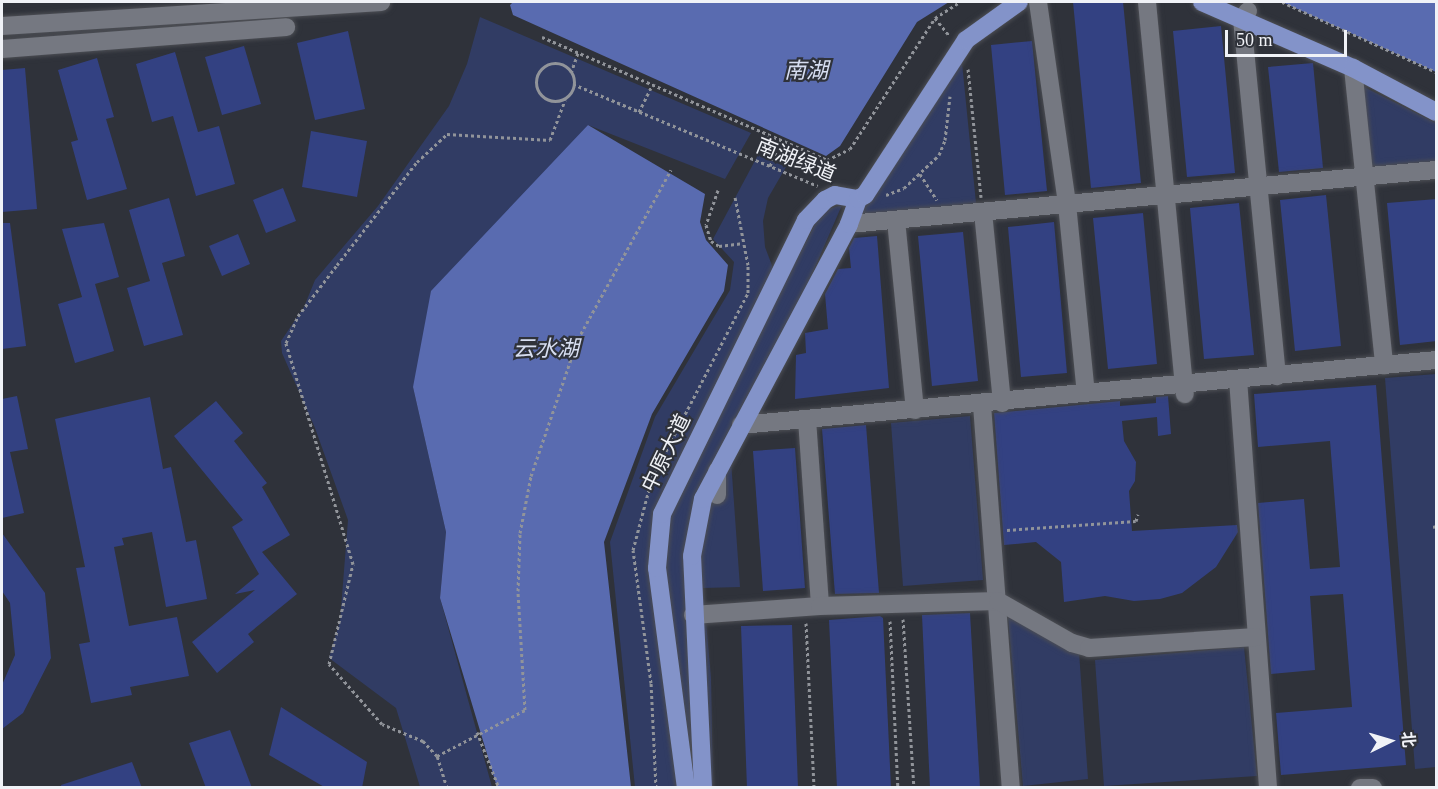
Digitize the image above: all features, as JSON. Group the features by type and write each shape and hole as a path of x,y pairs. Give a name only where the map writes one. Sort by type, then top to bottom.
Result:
{"main road":[{"path":"703,788 693,615 694,528 702,499 862,197 946,70 958,36 1019,2"},
{"path":"1202,2 1245,15 1437,112"},
{"path":"835,195 862,197"},
{"name":"中原大道","path":"686,788 657,568 662,514 796,239 807,220 825,200 835,195"}],"street":[{"path":"2,26 119,9 381,2"},
{"path":"1038,2 1067,204 1086,393"},
{"path":"1148,2 1184,389"},
{"path":"1245,15 1257,186 1277,376"},
{"path":"2,49 286,27"},
{"path":"1353,68 1384,365"},
{"path":"849,224 1437,170"},
{"path":"983,212 1002,403"},
{"path":"896,220 915,410"},
{"path":"741,425 982,405 1086,393 1184,389 1238,379 1437,360"},
{"path":"1238,379 1268,788"},
{"path":"982,405 1011,788"},
{"path":"807,419 812,606"},
{"path":"717,471 717,495"},
{"path":"693,615 812,606 896,608 998,601 1072,643 1089,648 1256,637"},
{"path":"1360,788 1373,788"}],"path":[{"path":"542,37 827,160 850,149 935,18 960,2"},
{"path":"1282,2 1437,72"},
{"path":"935,18 958,36 983,212"},
{"path":"944,46 958,36"},
{"path":"447,788 437,756 423,741 381,724 329,664 353,564 321,453 294,377 286,343 298,316 337,265 417,162 447,134 550,140 573,84 571,73 578,53"},
{"path":"565,100 542,96 536,80 541,69 552,63 563,65 571,73"},
{"path":"862,197 883,197 894,193 920,174 939,155 945,141 950,92 946,70"},
{"name":"南湖绿道","path":"573,84 835,195"},
{"path":"639,112 652,85"},
{"path":"770,166 781,140"},
{"path":"437,756 477,732 525,710 518,591 520,534 531,476 578,339 671,170"},
{"path":"920,174 942,216"},
{"path":"718,190 706,225 711,241 719,246 742,243"},
{"path":"992,531 1136,521 1138,514"},
{"path":"812,606 814,788"},
{"path":"896,608 898,788"},
{"path":"896,608 914,788"},
{"path":"477,732 499,788"}],"shaded area":[{"path":"480,17 751,133 725,179 588,125 413,387 446,532 440,598 492,787 420,787 396,708 329,658 340,621 348,520 315,428 282,353 281,341 304,307 315,280 378,206 449,106 467,64"},
{"path":"961,53 976,203 860,216 871,196"},
{"path":"1358,84 1436,123 1436,167 1367,173"},
{"path":"758,155 786,167 768,198 763,221 765,247 776,276 659,508 682,787 635,787 610,542 655,417 730,290 734,262 713,239"},
{"path":"842,205 731,461 740,587 703,588 711,678 713,787 689,787 662,543 675,492 822,211"},
{"path":"1436,374 1436,767 1415,769 1385,378"},
{"path":"970,416 983,580 903,586 891,423"},
{"path":"1008,617 1079,652 1088,779 1023,786"},
{"path":"1244,647 1257,776 1104,786 1095,660"}],"water":[{"name":"南湖","path":"513,2 949,2 917,22 840,146 826,156 513,15 510,5"},
{"path":"1282,2 1436,2 1436,72 1419,64"},
{"name":"云水湖","path":"588,125 705,194 700,222 706,240 728,265 724,291 652,414 604,542 631,787 497,787 440,598 446,532 413,387 431,291"}],"building":[{"path":"1073,2 1123,2 1141,183 1091,188"},
{"path":"1221,26 1235,173 1187,177 1173,31"},
{"path":"348,31 365,109 315,120 297,43"},
{"path":"1032,41 1047,191 1005,195 991,45"},
{"path":"244,46 261,104 222,115 205,57"},
{"path":"175,52 198,132 219,126 235,184 196,196 173,116 152,122 136,64"},
{"path":"97,58 114,117 106,119 127,189 87,200 71,142 78,140 58,70"},
{"path":"1313,63 1323,168 1279,172 1268,67"},
{"path":"25,68 37,209 2,212 2,70"},
{"path":"311,131 367,141 357,197 302,187"},
{"path":"283,188 296,221 266,233 253,200"},
{"path":"1326,195 1341,346 1295,351 1280,200"},
{"path":"169,198 185,256 162,263 183,335 144,346 127,288 150,281 129,210"},
{"path":"1437,199 1437,341 1400,345 1387,203"},
{"path":"1239,203 1254,355 1204,359 1190,208"},
{"path":"1143,213 1157,364 1108,369 1093,218"},
{"path":"1054,222 1067,373 1021,377 1008,227"},
{"path":"2,223 10,223 26,346 2,349"},
{"path":"104,223 119,277 95,284 114,351 75,363 58,304 82,297 62,229"},
{"path":"963,232 978,381 932,386 918,236"},
{"path":"238,234 250,264 222,276 209,246"},
{"path":"877,236 889,388 795,399 796,355 806,353 805,333 828,329 825,294 838,269 851,268 849,248 854,238"},
{"path":"1376,385 1406,765 1281,775 1276,713 1352,707 1343,594 1310,596 1315,670 1271,674 1258,503 1304,499 1310,569 1340,567 1330,441 1258,447 1254,394"},
{"path":"17,396 28,449 10,452 24,513 2,518 2,399"},
{"path":"1168,396 1171,434 1158,436 1157,417 1122,421 1124,441 1136,462 1135,481 1129,491 1132,531 1237,525 1238,532 1216,567 1182,593 1160,599 1134,601 1105,596 1064,602 1061,562 1036,542 1004,545 994,413 1120,401 1120,406 1156,403 1156,397"},
{"path":"150,397 163,469 171,467 186,542 196,540 207,599 166,607 152,532 122,538 124,545 114,547 129,626 177,617 189,676 130,687 132,695 91,703 79,644 90,642 76,568 85,567 55,419"},
{"path":"216,401 243,433 234,441 267,483 262,487 290,535 262,552 297,594 248,634 254,642 217,673 192,642 255,590 235,594 259,574 232,527 243,520 174,436"},
{"path":"866,425 879,593 835,594 822,429"},
{"path":"795,448 805,588 763,591 753,451"},
{"path":"2,533 45,593 51,658 23,713 2,729 2,685 15,655 10,603 2,591"},
{"path":"970,613 980,788 930,788 922,615"},
{"path":"880,616 883,618 891,788 837,788 829,620"},
{"path":"792,625 798,788 747,788 741,626"},
{"path":"281,707 367,762 362,788 326,788 269,755"},
{"path":"230,730 252,788 206,788 189,743"},
{"path":"132,762 142,788 62,788 61,785"}]}
